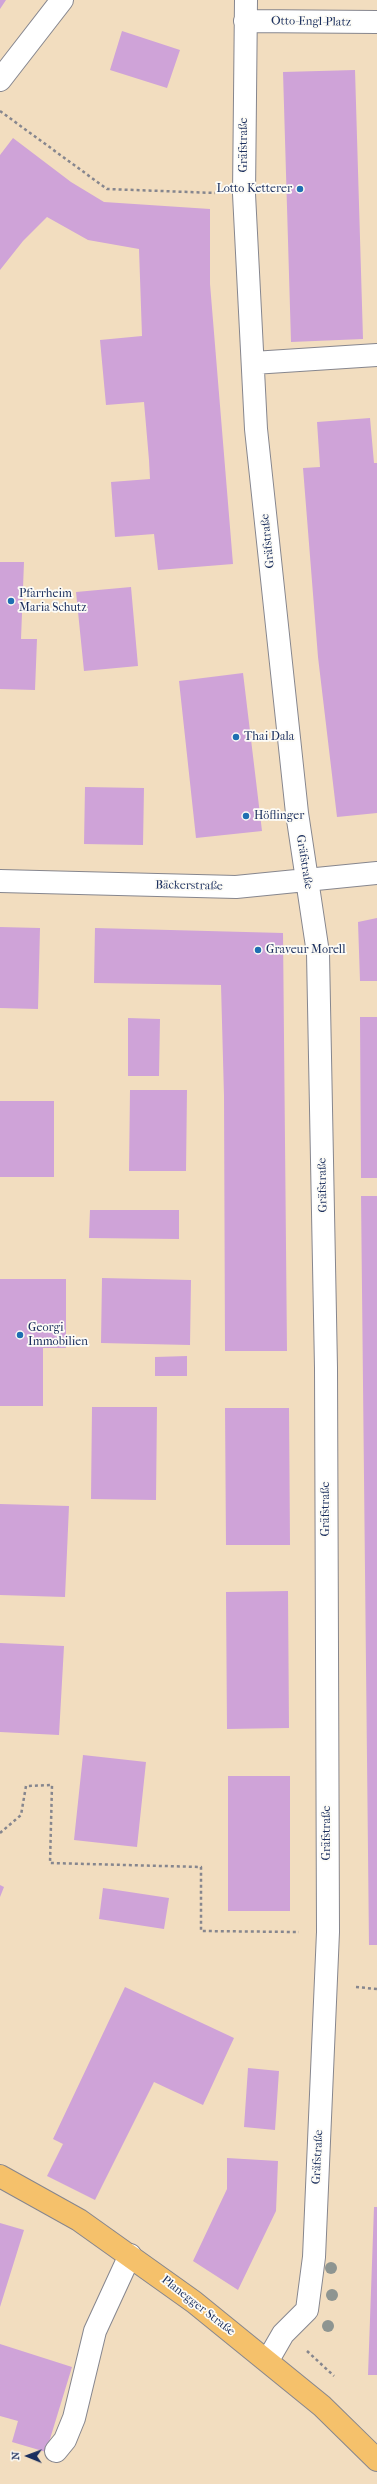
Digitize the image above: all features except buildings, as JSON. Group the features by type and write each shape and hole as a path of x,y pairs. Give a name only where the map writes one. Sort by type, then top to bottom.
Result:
{"main road":[{"name":"Planegger Straße","path":"0,2176 79,2220 130,2255 268,2360 322,2406 377,2460"}],"street":[{"path":"0,80 62,0"},
{"name":"Gräfstraße","path":"246,0 244,194 259,460 297,813 318,953 325,1264 328,1932 314,2257 307,2310 283,2334 268,2360"},
{"name":"Otto-Engl-Platz","path":"245,21 377,22"},
{"path":"253,363 377,355"},
{"name":"Bäckerstraße","path":"0,881 236,888 377,873"},
{"path":"56,2451 65,2440 74,2418 95,2331 130,2255"}],"path":[{"path":"0,111 107,189 244,194"},
{"path":"0,1833 21,1815 26,1786 52,1785 50,1863 201,1867 201,1931 328,1932"}],"place":[{"name":"Lotto Ketterer","path":"300,189"},
{"name":"Pfarrheim Maria Schutz","path":"11,601"},
{"name":"Thai Dala","path":"236,737"},
{"name":"Höflinger","path":"246,816"},
{"name":"Graveur Morell","path":"258,950"},
{"name":"Georgi Immobilien","path":"20,1335"}]}
